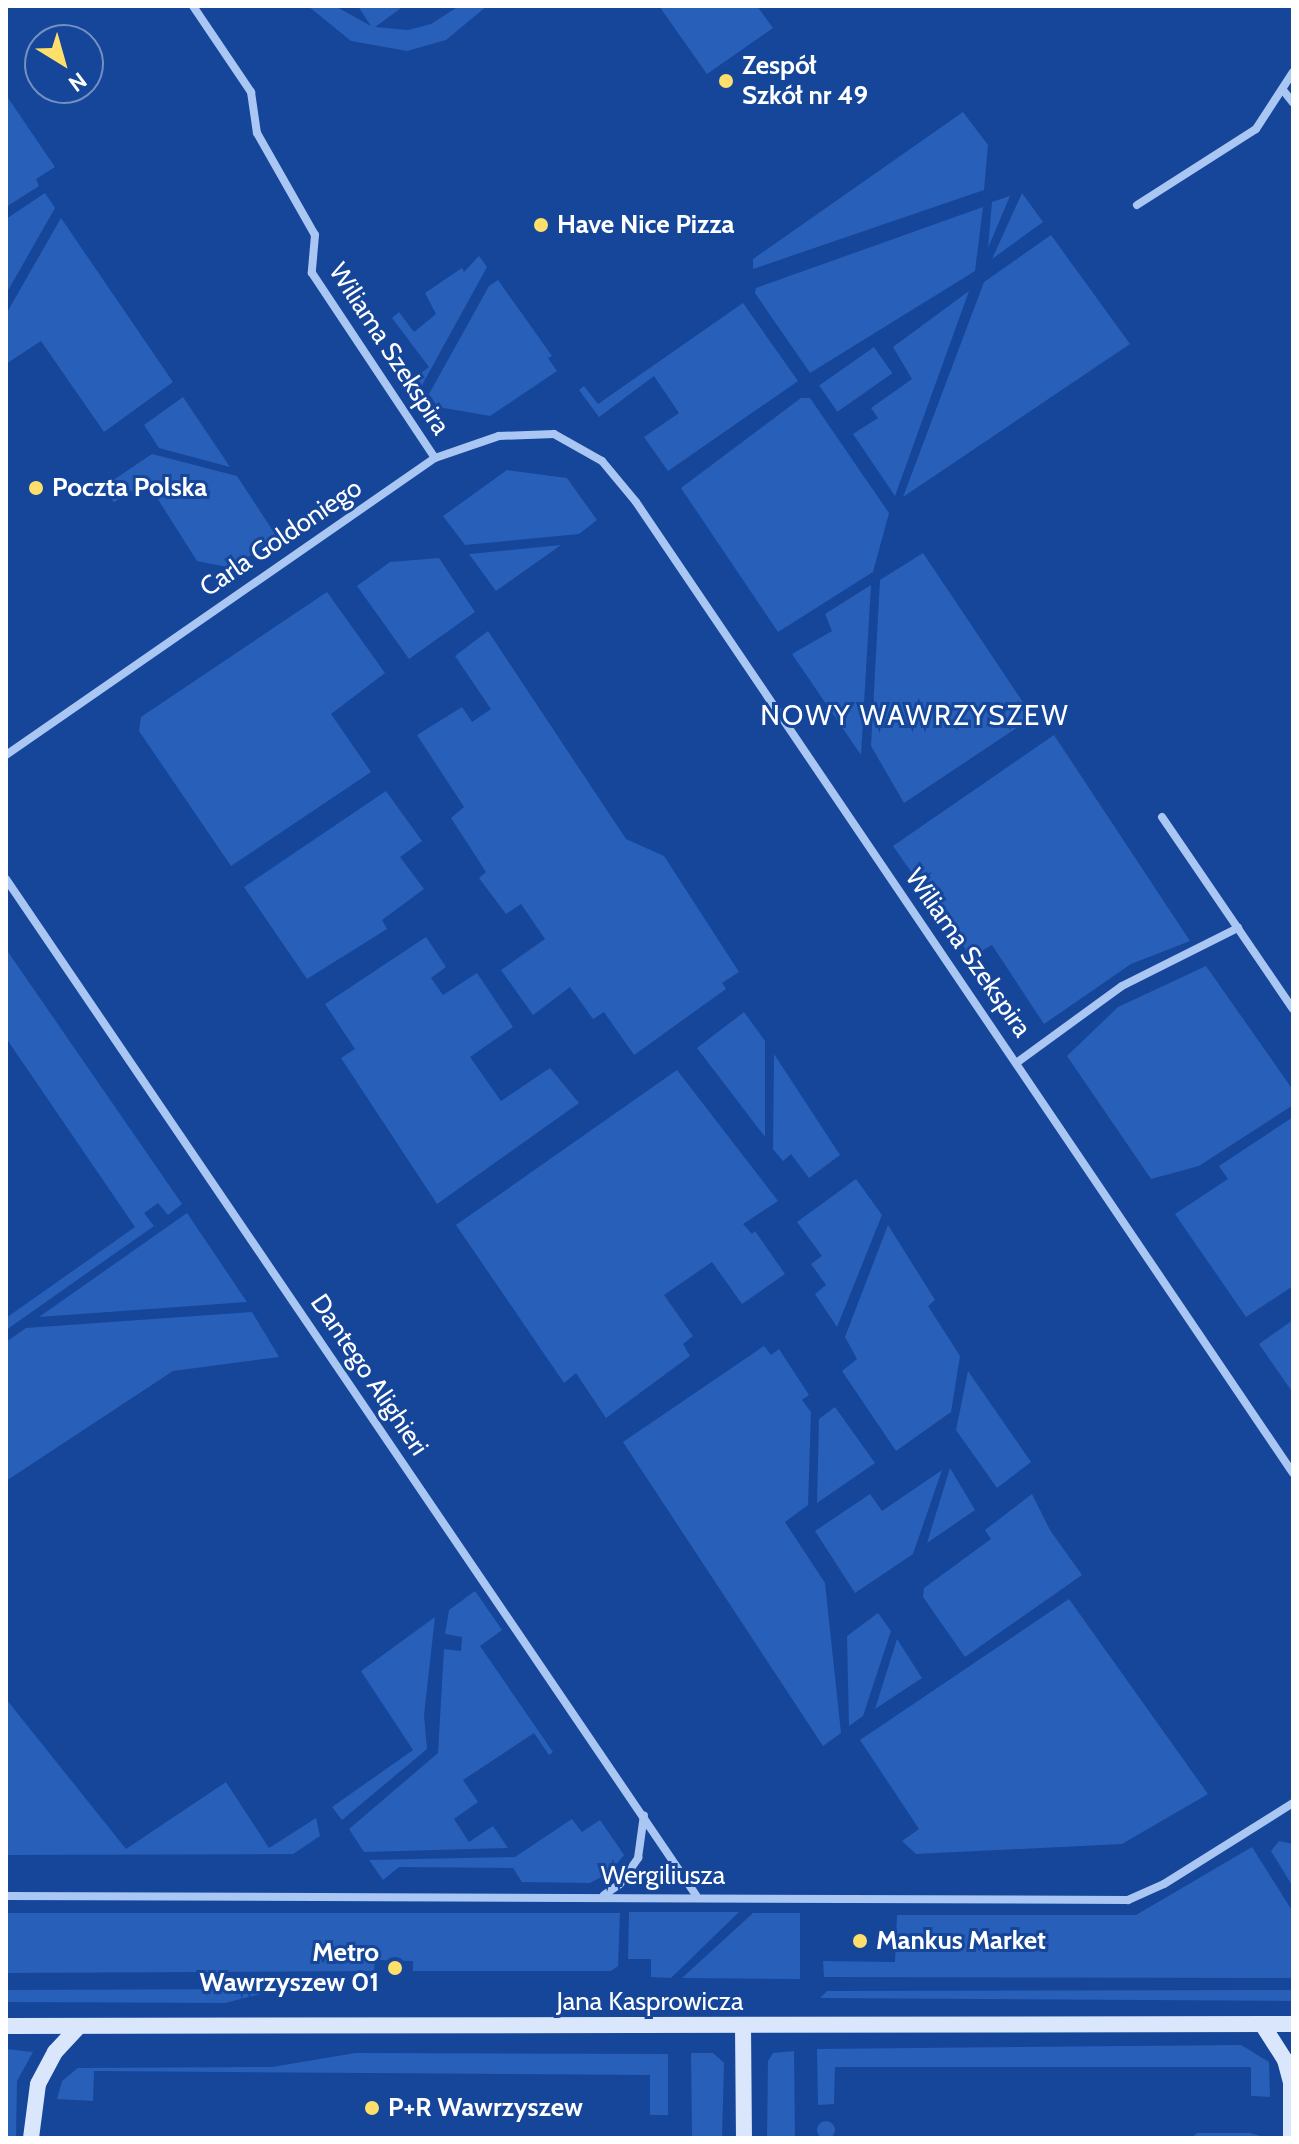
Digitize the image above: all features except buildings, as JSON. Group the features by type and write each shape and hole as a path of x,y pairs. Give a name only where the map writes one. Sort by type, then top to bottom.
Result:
{"main road":[{"path":"1262,2024 1285,2060 1291,2083 1291,2138"},
{"name":"Jana Kasprowicza","path":"6,2026 1293,2024"},
{"path":"31,2138 38,2084 55,2052 79,2026"},
{"path":"743,2026 744,2138"}],"street":[{"name":"Wiliama Szekspira","path":"193,6 251,92 257,133 315,235 312,273 435,458"},
{"path":"1137,205 1256,129 1293,72"},
{"path":"1283,90 1293,103"},
{"name":"Carla Goldoniego","path":"6,755 435,458 499,436 554,434 602,461"},
{"name":"Wiliama Szekspira","path":"602,461 636,502 1019,1061 1293,1473"},
{"path":"1162,817 1293,1009"},
{"name":"Dantego Alighieri","path":"6,879 644,1814 696,1895"},
{"path":"1019,1061 1122,986 1238,928"},
{"name":"Wergiliusza","path":"6,1896 696,1895 1128,1900 1213,1855 1293,1803"},
{"path":"604,1896 620,1884 638,1858 644,1814"}],"shaded area":[{"path":"308,6 335,6 371,26 358,6 404,6 375,27 408,30 431,24 459,6 487,6 446,40 407,51 351,41"},
{"path":"659,6 757,6 773,28 707,74"},
{"path":"6,95 55,167 36,179 39,186 6,207"},
{"path":"963,112 988,145 984,190 753,269 753,259"},
{"path":"45,193 55,208 6,294 6,219"},
{"path":"1022,193 1043,222 992,259"},
{"path":"1010,196 988,248 992,202"},
{"path":"983,207 975,271 810,373 755,293 756,288"},
{"path":"61,218 173,382 104,432 41,341 6,364 6,314"},
{"path":"1051,235 1130,344 903,497 984,282"},
{"path":"479,256 487,267 416,396 408,383 429,367 392,318 399,312 414,332 436,314 425,293 462,268 464,272"},
{"path":"498,280 552,356 548,358 557,371 490,416 438,407 429,394 489,286"},
{"path":"969,291 895,496 853,434 878,418 871,408 912,379 893,347"},
{"path":"743,303 798,381 668,471 644,437 679,413 654,376 599,417 579,390 584,386 598,404"},
{"path":"874,347 892,373 837,412 819,385"},
{"path":"183,397 230,467 159,448 144,425"},
{"path":"801,398 810,398 889,513 873,572 778,632 681,488"},
{"path":"152,454 237,476 277,537 232,568 197,561 147,482 114,502 103,487"},
{"path":"507,470 567,478 597,520 579,534 465,545 443,516"},
{"path":"561,545 496,591 469,554 470,554"},
{"path":"923,553 1033,717 904,803 871,746 880,580"},
{"path":"439,558 475,612 409,659 357,586 390,562"},
{"path":"871,585 861,755 792,654 832,631 825,614"},
{"path":"327,592 385,673 331,714 371,772 231,866 139,731 141,717"},
{"path":"488,631 626,839 664,856 739,972 722,983 726,989 634,1055 604,1012 593,1019 570,987 533,1015 501,970 545,939 521,904 506,914 479,878 486,872 451,818 464,807 417,735 462,707 472,722 491,709 455,656"},
{"path":"1054,735 1190,941 1131,964 1044,1024 992,945 971,957 893,846"},
{"path":"386,791 422,841 400,857 424,889 382,920 387,929 307,979 244,887"},
{"path":"426,937 446,967 431,978 443,995 477,973 513,1027 470,1057 501,1101 550,1068 579,1103 437,1204 341,1058 355,1049 325,1004"},
{"path":"6,949 182,1204 168,1215 158,1203 144,1213 154,1226 6,1330 6,1318 135,1227 6,1038"},
{"path":"1206,966 1293,1090 1293,1105 1199,1166 1151,1179 1067,1056 1118,1007"},
{"path":"744,1012 765,1041 765,1137 697,1048"},
{"path":"774,1054 840,1155 809,1178 791,1154 783,1161 773,1149"},
{"path":"677,1070 778,1201 743,1224 752,1234 755,1231 785,1274 742,1304 712,1262 664,1295 693,1336 683,1344 690,1356 606,1418 576,1373 564,1383 456,1225"},
{"path":"1293,1117 1293,1286 1246,1317 1175,1214 1228,1179 1219,1166"},
{"path":"856,1179 882,1215 837,1327 815,1294 826,1285 811,1264 822,1256 797,1222"},
{"path":"187,1213 247,1302 39,1317"},
{"path":"888,1225 935,1300 928,1306 960,1356 951,1412 896,1451 842,1371 857,1359 845,1337"},
{"path":"252,1312 279,1357 173,1371 6,1481 6,1342 26,1328"},
{"path":"1293,1320 1293,1393 1259,1344"},
{"path":"764,1346 771,1355 779,1349 809,1395 802,1400 811,1412 808,1505 785,1522 825,1583 841,1733 823,1746 623,1442"},
{"path":"968,1371 1031,1462 997,1488 956,1430"},
{"path":"835,1407 875,1463 817,1503 819,1419"},
{"path":"950,1468 975,1510 927,1543"},
{"path":"942,1470 913,1554 855,1593 815,1531 870,1494 882,1511"},
{"path":"1032,1494 1050,1530 1082,1575 965,1657 923,1597 924,1588 991,1539 985,1530"},
{"path":"475,1591 502,1630 480,1646 553,1752 549,1755 534,1733 463,1780 478,1802 454,1819 469,1842 493,1826 508,1848 364,1852 349,1829 438,1753 444,1649 461,1651 462,1637 445,1634 449,1610"},
{"path":"1069,1599 1208,1794 1122,1844 916,1854 902,1841 919,1829 860,1740"},
{"path":"878,1613 891,1631 863,1716 849,1726 847,1636"},
{"path":"435,1617 424,1715 427,1749 342,1820 332,1807 413,1750 361,1671"},
{"path":"897,1639 922,1678 875,1709"},
{"path":"6,1699 126,1849 226,1782 269,1848 316,1818 320,1836 293,1854 6,1855"},
{"path":"572,1819 582,1832 600,1820 624,1855 609,1873 590,1883 522,1882 513,1868 399,1867 383,1880 369,1860 515,1857"},
{"path":"1279,1841 1293,1844 1293,1887 1271,1851"},
{"path":"1252,1847 1293,1912 1293,1978 824,1977 823,1961 895,1962 897,1915 1136,1915"},
{"path":"629,1912 739,1912 671,1978 651,1977 651,1959 628,1959"},
{"path":"6,1913 620,1913 618,1966 611,1971 413,1971 413,1961 375,1960 374,1971 6,1973"},
{"path":"753,1913 800,1913 800,1979 682,1978"},
{"path":"279,1989 225,2003 6,2002 6,1990"},
{"path":"1293,1990 1293,2001 820,1998 827,1991"},
{"path":"1241,2045 1269,2062 1270,2097 1251,2096 1251,2067 835,2067 834,2104 818,2105 817,2049"},
{"path":"6,2049 33,2052 17,2081 16,2138 6,2138"},
{"path":"794,2051 795,2138 767,2138 768,2061 773,2053"},
{"path":"355,2053 668,2054 668,2115 650,2115 650,2075 94,2071 93,2101 57,2099 62,2081 78,2068 272,2067"},
{"path":"691,2053 713,2053 724,2063 722,2138 692,2138"},
{"path":"826,2121 835,2130 826,2139 817,2130"},
{"path":"1197,2133 1250,2133 1268,2138 1191,2138"}],"place":[{"name":"Zespół Szkół nr 49","path":"726,81"},
{"name":"Have Nice Pizza","path":"541,225"},
{"name":"Poczta Polska","path":"36,488"},
{"name":"Mankus Market","path":"860,1941"},
{"name":"Metro Wawrzyszew 01","path":"395,1968"},
{"name":"P+R Wawrzyszew","path":"372,2108"}],"district":[{"name":"NOWY WAWRZYSZEW","path":"915,715"}]}
